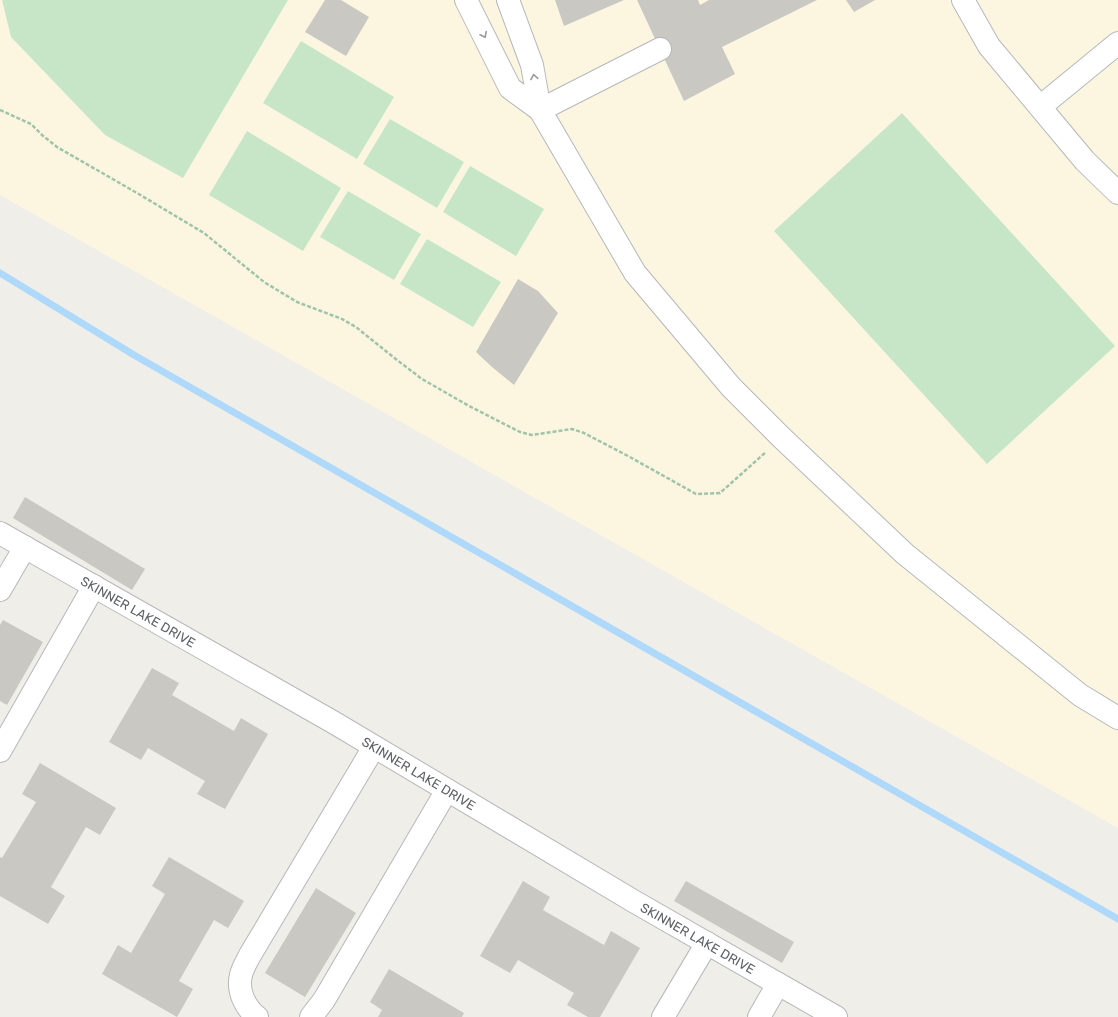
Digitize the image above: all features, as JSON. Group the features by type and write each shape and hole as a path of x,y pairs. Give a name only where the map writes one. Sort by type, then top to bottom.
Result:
{"street":[{"path":"466,0 510,88 540,110"},
{"path":"508,0 532,65 540,110 635,273 731,387 782,438 905,554 1080,695 1118,718"},
{"path":"963,0 989,46 1086,161 1118,193"},
{"path":"1040,107 1118,43"},
{"path":"540,110 660,49"},
{"name":"SKINNER LAKE DRIVE","path":"0,533 333,722 635,902 836,1017"},
{"path":"0,590 25,547"},
{"path":"0,751 94,586"},
{"path":"257,1017 245,1003 240,989 241,975 250,955 374,746"},
{"path":"311,1017 324,1000 447,790"},
{"path":"663,1017 707,943"},
{"path":"759,1017 778,984"}],"path":[{"path":"0,110 31,124 57,147 204,233 264,282 297,302 342,319 356,327 422,379 469,406 520,432 532,435 572,429 584,433 696,494 720,493 782,438"}],"shaded area":[{"path":"0,0 1118,0 1118,828 0,195"}],"green space":[{"path":"2,0 288,0 183,178 105,135 11,37"},
{"path":"301,41 394,97 357,159 263,103"},
{"path":"902,113 1115,346 987,464 774,231"},
{"path":"390,119 464,162 437,208 363,164"},
{"path":"247,131 341,188 303,251 209,195"},
{"path":"470,166 544,209 516,256 443,212"},
{"path":"348,191 421,234 394,280 320,237"},
{"path":"427,239 501,282 473,327 400,284"}],"building":[{"path":"325,0 341,0 369,17 346,56 305,32"},
{"path":"555,0 624,0 564,26"},
{"path":"637,0 698,0 700,5 709,0 817,0 722,47 735,74 684,101"},
{"path":"846,0 875,0 854,12"},
{"path":"518,279 538,291 558,313 514,385 476,352"},
{"path":"25,497 145,569 132,590 13,518"},
{"path":"3,620 43,642 7,705 0,701 0,625"},
{"path":"152,668 179,683 172,695 234,731 241,718 268,734 225,809 197,794 205,781 148,748 141,760 109,742"},
{"path":"40,763 116,808 100,835 86,827 51,887 65,896 48,924 0,896 0,857 2,858 36,802 22,794"},
{"path":"169,857 244,901 228,928 214,920 179,981 193,989 177,1017 102,974 118,945 131,953 165,894 152,886"},
{"path":"523,881 550,897 543,910 604,945 611,931 640,948 600,1017 588,1017 567,1005 574,993 518,960 510,973 480,956"},
{"path":"686,881 794,942 782,963 674,901"},
{"path":"316,888 356,913 305,997 265,973"},
{"path":"389,969 464,1013 462,1017 378,1017 382,1010 370,1002"}],"waterway":[{"path":"0,273 134,355 1118,919"}]}
